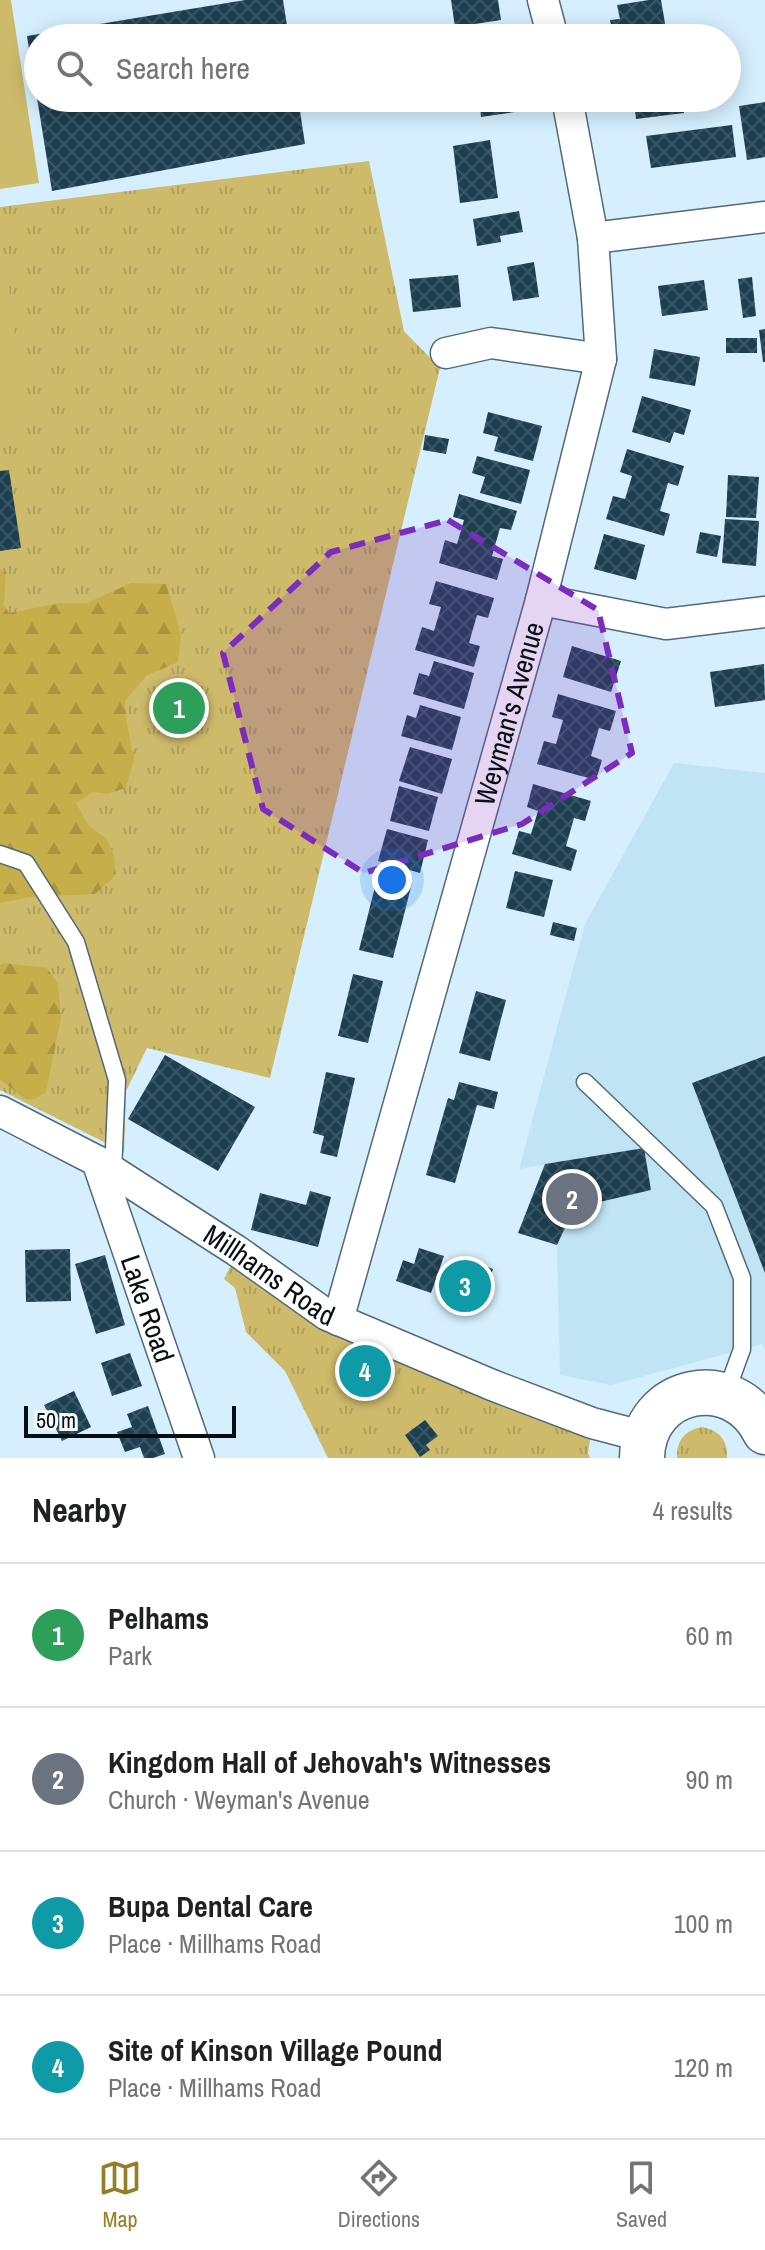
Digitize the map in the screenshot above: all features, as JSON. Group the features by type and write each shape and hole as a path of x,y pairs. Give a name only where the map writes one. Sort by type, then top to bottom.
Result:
{"main road":[{"path":"643,1448 652,1422 663,1409 676,1399 692,1393 726,1395 744,1404 765,1432"}],"street":[{"path":"543,0 549,24"},
{"name":"Weyman's Avenue","path":"338,1320 541,600 601,359 593,238 570,112"},
{"path":"593,238 765,217"},
{"path":"446,353 491,343 601,359"},
{"path":"541,600 666,624 765,612"},
{"name":"Millhams Road","path":"0,1111 105,1166 237,1251 327,1315 419,1356 592,1423 643,1448"},
{"name":"Lake Road","path":"105,1166 199,1458"}],"lane":[{"path":"0,854 26,863 76,942 117,1080 105,1166"},
{"path":"585,1082 714,1206 742,1278 742,1349 726,1395"}],"highlighted area":[{"path":"448,520 598,610 632,753 522,824 364,873 263,809 223,653 331,552"}],"shaded area":[{"path":"674,763 765,773 765,1350 762,1344 611,1385 560,1375 557,1245 574,1208 651,1190 643,1148 519,1169 585,924"}],"green space":[{"path":"0,0 11,0 24,85 24,112 28,112 39,183 0,189"},
{"path":"369,161 404,331 440,368 270,1078 147,1048 126,1091 124,1152 0,1090 0,207"},
{"path":"0,269 7,269 27,434 0,437"},
{"path":"0,569 6,572 4,605 9,613 61,603 87,603 131,583 166,584 181,634 178,662 146,676 125,701 134,759 126,788 107,794 93,792 76,803 89,826 107,839 114,856 116,875 95,894 30,897 0,903"},
{"path":"0,965 47,968 58,984 61,1018 46,1092 35,1099 25,1099 0,1079"},
{"path":"237,1253 256,1266 592,1425 590,1458 328,1458 285,1371 246,1332 235,1288 224,1279"},
{"path":"702,1427 721,1437 727,1458 677,1458 683,1437"}],"building":[{"path":"245,0 283,0 287,24 100,24"},
{"path":"451,0 498,0 501,20 455,24"},
{"path":"661,0 665,24 611,24 610,20 620,19 617,5"},
{"path":"765,102 765,157 747,160 741,106"},
{"path":"39,112 300,112 305,144 52,191"},
{"path":"480,112 515,112 481,117"},
{"path":"635,112 684,112 684,113 636,119"},
{"path":"732,125 736,157 651,168 646,136"},
{"path":"490,140 498,198 460,203 453,146"},
{"path":"519,211 523,232 500,236 501,242 477,246 473,219"},
{"path":"534,262 539,297 513,301 507,267"},
{"path":"458,275 461,307 413,312 409,279"},
{"path":"752,277 756,316 743,318 738,279"},
{"path":"704,280 708,310 662,316 658,286"},
{"path":"765,329 765,362 763,362 759,330"},
{"path":"726,338 757,338 757,353 726,353"},
{"path":"654,349 700,357 695,386 649,378"},
{"path":"642,396 691,410 684,435 674,432 670,443 632,432"},
{"path":"488,412 542,426 533,461 494,451 498,437 483,433"},
{"path":"425,435 449,439 446,454 423,450"},
{"path":"627,449 684,466 678,486 668,483 660,511 670,514 664,536 606,519 613,496 625,499 632,476 620,472"},
{"path":"477,456 530,470 521,504 480,493 485,477 472,473"},
{"path":"9,470 21,548 0,551 0,471"},
{"path":"728,475 759,477 756,518 726,517"},
{"path":"459,494 517,511 511,530 500,528 492,556 503,559 497,580 439,563 445,540 457,544 464,520 453,517"},
{"path":"725,519 759,521 756,566 722,563"},
{"path":"700,532 721,536 717,557 696,553"},
{"path":"604,534 645,545 636,580 594,569"},
{"path":"436,581 494,598 488,618 477,615 469,643 480,646 474,667 415,650 422,627 434,631 441,607 429,604"},
{"path":"572,646 621,661 611,692 563,677"},
{"path":"434,661 474,673 464,709 413,694 419,673 429,676"},
{"path":"764,664 765,700 715,707 710,672"},
{"path":"558,694 616,711 610,731 599,728 591,756 602,760 596,780 537,764 544,741 556,744 563,720 552,717"},
{"path":"420,705 461,717 452,750 401,736 407,715 416,718"},
{"path":"410,747 452,759 442,794 399,781"},
{"path":"533,784 591,801 585,821 574,818 566,846 577,850 571,871 512,854 519,831 531,834 538,811 527,807"},
{"path":"399,786 438,797 429,831 390,821"},
{"path":"387,829 428,840 420,873 378,861"},
{"path":"515,871 553,880 544,917 506,908"},
{"path":"378,875 412,883 393,958 359,950"},
{"path":"553,922 577,928 574,941 550,935"},
{"path":"353,974 383,981 368,1043 338,1036"},
{"path":"476,991 506,1000 490,1061 459,1053"},
{"path":"165,1055 255,1107 218,1171 128,1119"},
{"path":"765,1056 765,1273 692,1083"},
{"path":"326,1072 355,1078 337,1157 320,1153 324,1136 313,1133"},
{"path":"459,1082 498,1092 494,1109 477,1105 455,1183 426,1175 448,1098 454,1100"},
{"path":"644,1148 651,1190 574,1208 557,1245 518,1233 545,1164"},
{"path":"310,1191 331,1197 318,1247 251,1230 260,1193 306,1205"},
{"path":"419,1248 444,1256 431,1293 396,1281 403,1260 414,1264"},
{"path":"70,1249 71,1301 26,1302 25,1250"},
{"path":"105,1255 125,1325 96,1334 75,1264"},
{"path":"463,1258 493,1269 477,1312 440,1298 450,1271 457,1274"},
{"path":"130,1353 142,1386 112,1396 101,1363"},
{"path":"74,1391 91,1427 62,1441 44,1405"},
{"path":"148,1406 165,1454 153,1458 144,1458 140,1447 125,1452 117,1432 132,1427 127,1414"},
{"path":"425,1420 438,1436 426,1445 430,1450 420,1457 405,1435"}],"place":[{"name":"Pelhams","path":"179,708"},
{"name":"Kingdom Hall of Jehovah's Witnesses","path":"572,1199"},
{"name":"Bupa Dental Care","path":"465,1286"},
{"name":"Site of Kinson Village Pound","path":"365,1371"}]}
